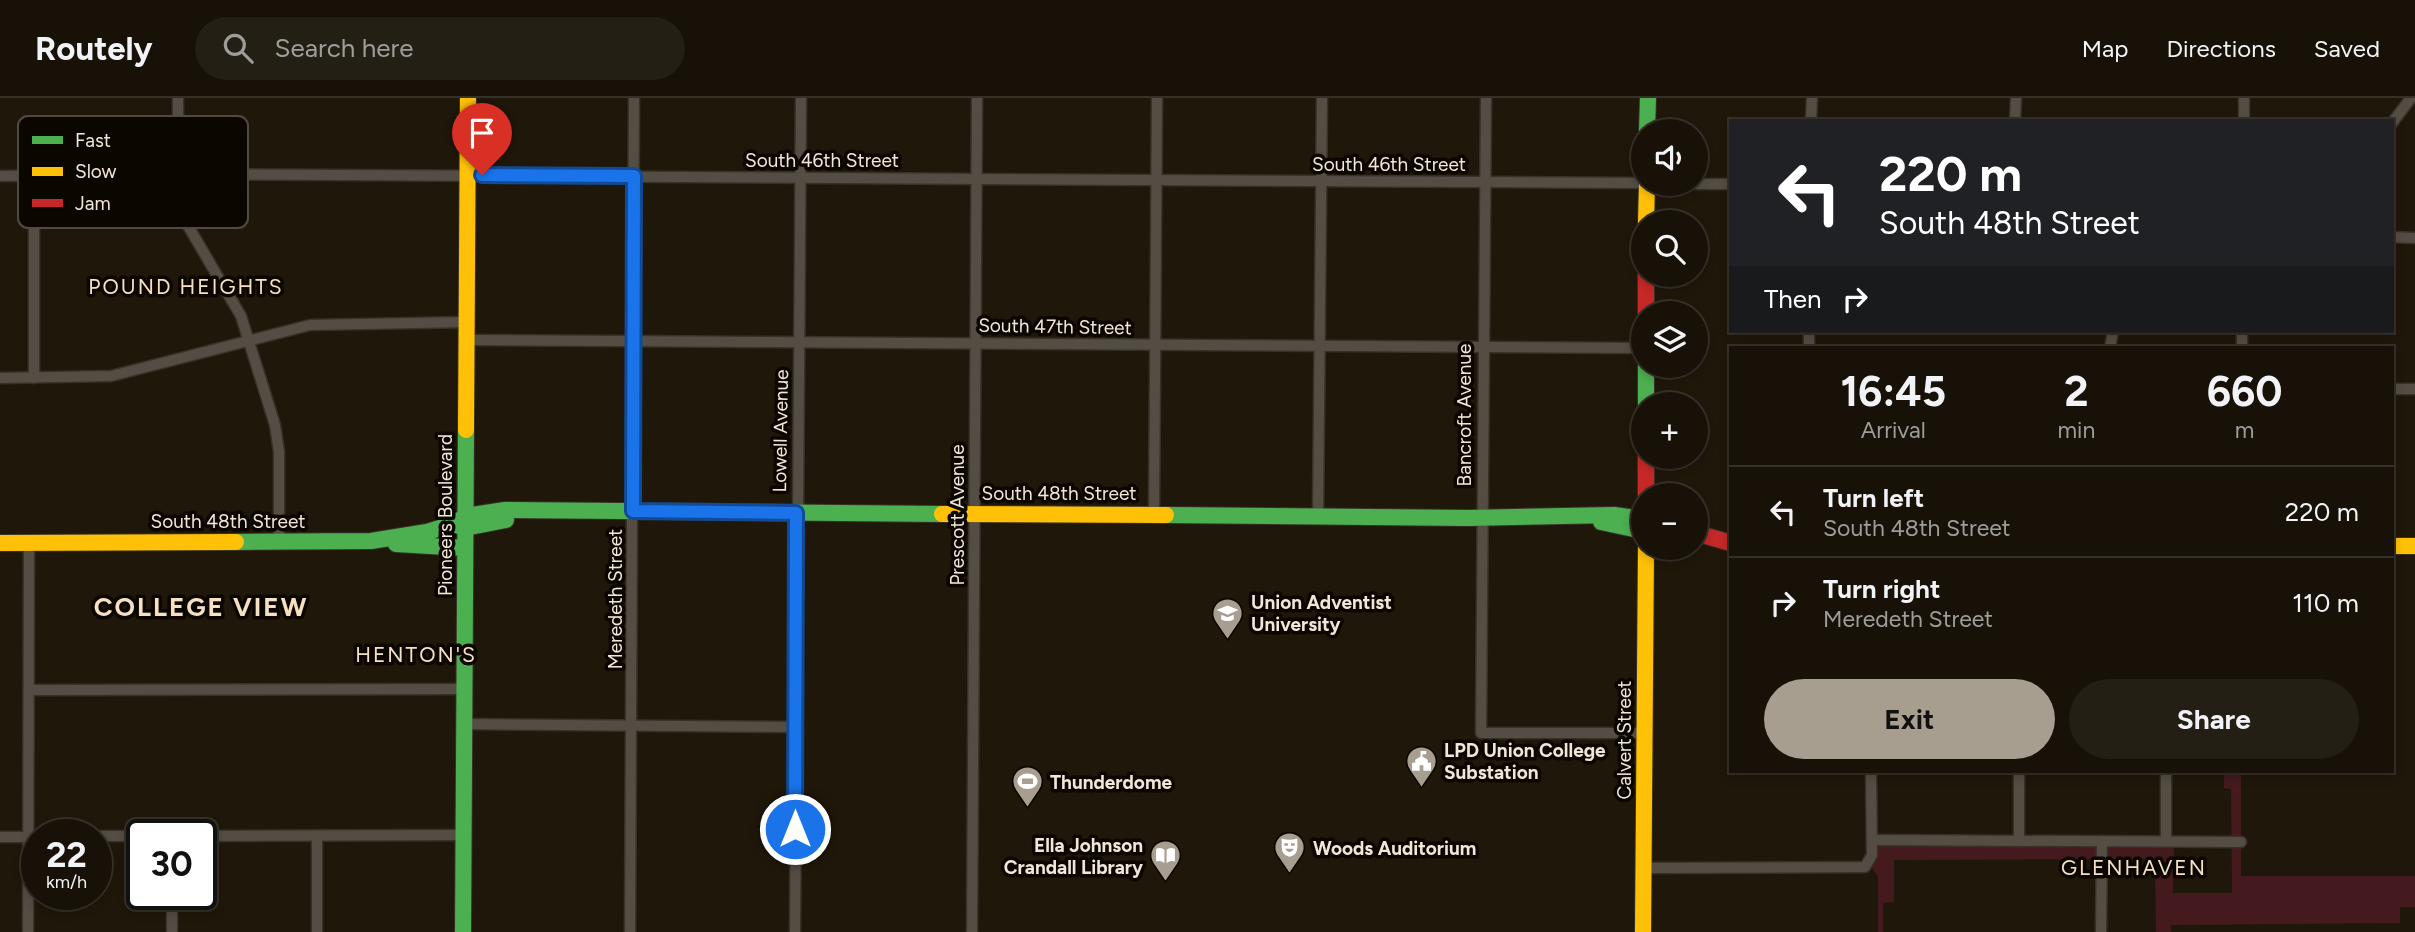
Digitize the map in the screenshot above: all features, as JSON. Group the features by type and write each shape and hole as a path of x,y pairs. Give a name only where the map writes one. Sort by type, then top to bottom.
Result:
{"main road":[{"name":"Pioneers Boulevard","path":"463,932 465,548 461,523 467,341 468,98"},
{"path":"1647,119 1648,98"},
{"name":"South 48th Street","path":"0,542 387,540 505,510 1481,518 1614,515 1631,517"},
{"name":"South 48th Street","path":"1582,517 1631,528"},
{"path":"1708,537 1729,543"},
{"path":"387,540 407,546 465,548"},
{"path":"1708,543 1729,544"},
{"path":"2394,546 2415,546"},
{"name":"Calvert Street","path":"1643,932 1646,560"}],"street":[{"path":"178,98 178,116"},
{"name":"Meredeth Street","path":"630,932 634,98"},
{"name":"Lowell Avenue","path":"794,932 801,98"},
{"name":"Prescott Avenue","path":"972,932 977,98"},
{"path":"1154,514 1157,98"},
{"path":"1318,516 1322,98"},
{"name":"Bancroft Avenue","path":"1486,98 1481,733 1645,733"},
{"path":"1811,119 1812,98"},
{"path":"2015,98 2015,119"},
{"path":"2244,98 2244,119"},
{"path":"2394,120 2410,98"},
{"name":"South 46th Street","path":"248,174 1631,183"},
{"name":"South 46th Street","path":"0,176 18,175"},
{"path":"1708,184 1729,184"},
{"path":"34,228 34,378"},
{"path":"189,228 233,300 249,340 278,440 279,542"},
{"path":"2394,237 2415,237"},
{"path":"0,378 111,376 310,325 467,322"},
{"name":"South 47th Street","path":"467,341 1631,348"},
{"path":"2394,389 2415,389"},
{"path":"30,542 32,819"},
{"path":"29,690 465,689"},
{"path":"464,724 795,727"},
{"path":"1644,868 1859,869 1869,864 1872,840 1871,773"},
{"path":"2019,773 2019,840"},
{"path":"2166,773 2166,841"},
{"path":"217,836 464,835"},
{"path":"317,836 317,932"},
{"path":"0,837 21,837"},
{"path":"1872,840 2241,842"},
{"path":"2102,841 2102,932"},
{"path":"28,932 29,910"},
{"path":"172,910 172,932"}],"shaded area":[{"path":"2224,773 2241,773 2241,876 2415,876 2415,907 2400,907 2400,923 2171,925 2171,932 2156,932 2155,859 1894,860 1894,902 1883,903 1883,932 1878,932 1878,876 1869,864 1872,840 2174,841 2173,893 2232,893 2231,789 2224,788"}],"traffic: fast":[{"path":"1647,119 1648,98"},
{"path":"1646,378 1646,392"},
{"path":"463,932 466,430"},
{"path":"236,542 371,541 427,532 453,524 466,516 505,510 942,514"},
{"path":"1166,515 1468,518 1614,515 1631,517"},
{"path":"456,525 465,528 506,520"},
{"path":"1601,522 1631,528"},
{"path":"396,544 465,548"}],"traffic: slow":[{"path":"466,430 468,98"},
{"path":"1646,210 1647,196"},
{"path":"942,514 1166,515"},
{"path":"0,543 236,542"},
{"path":"2394,546 2415,546"},
{"path":"1643,932 1646,560"}],"traffic: jam":[{"path":"1646,287 1646,301"},
{"path":"1646,469 1646,483"},
{"path":"1708,536 1729,542"}],"place":[{"name":"Union Adventist University","path":"1228,640"},
{"name":"LPD Union College Substation","path":"1421,788"},
{"name":"Thunderdome","path":"1027,809"},
{"name":"Woods Auditorium","path":"1290,875"},
{"name":"Ella Johnson Crandall Library","path":"1166,883"}],"district":[{"name":"POUND HEIGHTS","path":"186,287"},
{"name":"COLLEGE VIEW","path":"201,607"},
{"name":"HENTON'S","path":"416,655"},
{"name":"GLENHAVEN","path":"2134,868"}],"route":[{"path":"482,175 634,176 633,511 796,513 795,829"}]}
